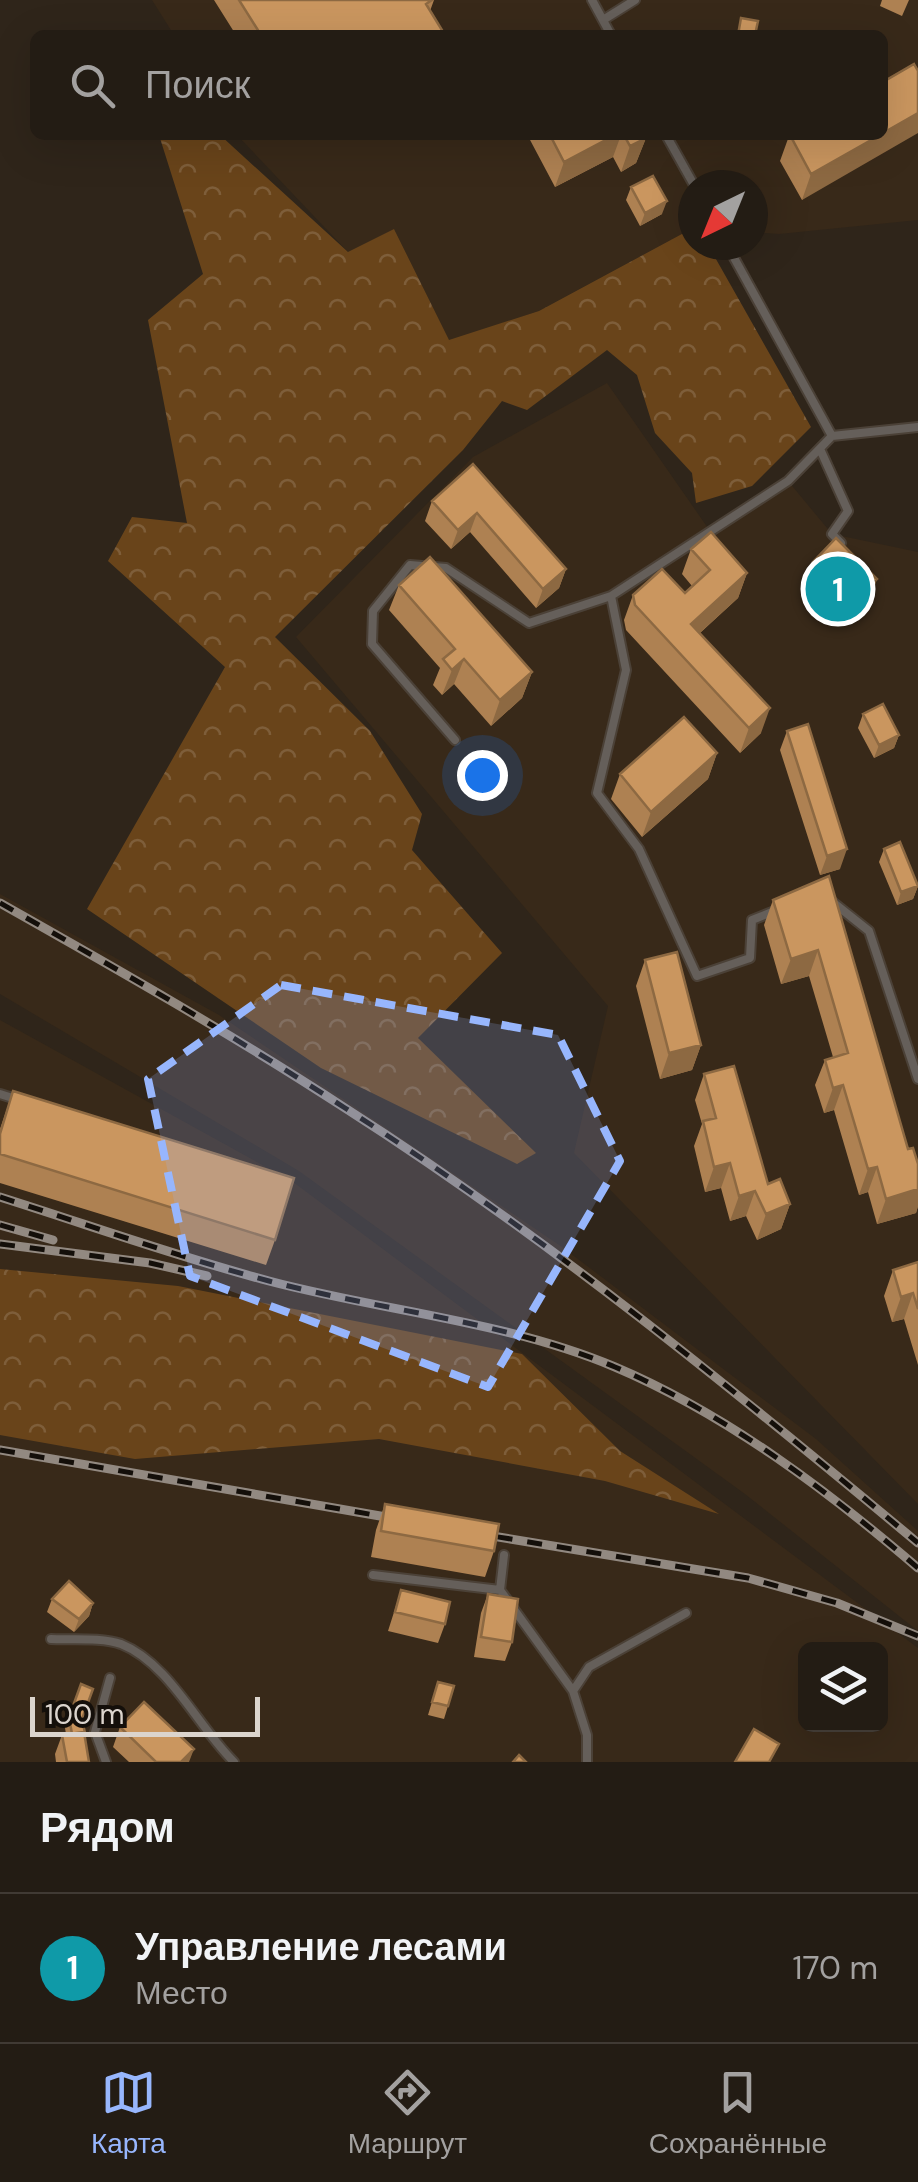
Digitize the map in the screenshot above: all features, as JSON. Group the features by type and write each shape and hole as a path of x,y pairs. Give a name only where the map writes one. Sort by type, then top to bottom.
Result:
{"lane":[{"path":"592,0 608,30"},
{"path":"603,20 636,0"},
{"path":"669,140 686,170"},
{"path":"735,260 832,436"},
{"path":"456,740 372,644 374,611 410,565 446,568 529,623 611,596 788,481 832,436 918,427"},
{"path":"820,449 848,511 832,534 846,548"},
{"path":"611,596 626,670 597,793 638,849 697,976 750,958 752,920 787,906"},
{"path":"822,894 869,931 918,1079"},
{"path":"0,1094 29,1104"},
{"path":"504,1555 500,1590 572,1691 587,1735 587,1762"},
{"path":"373,1575 500,1590"},
{"path":"572,1691 588,1667 686,1613"},
{"path":"51,1639 120,1644 165,1675 206,1735 234,1762"},
{"path":"106,1762 95,1732 110,1678"}],"highlighted area":[{"path":"281,985 558,1035 620,1161 488,1387 190,1276 148,1079"}],"shaded area":[{"path":"152,0 918,0 918,220 768,233 768,170 678,170 678,236 539,311 449,341 394,229 349,253 242,140 888,140 888,30 171,30"},
{"path":"607,383 710,531 788,481 832,534 918,552 918,1504 574,1153 608,1006 296,637 473,457"},
{"path":"0,894 219,1015 562,1247 816,1439 918,1531 918,1631 745,1494 299,1171 0,994"},
{"path":"0,1020 293,1182 918,1648 918,1762 0,1762"}],"green space":[{"path":"161,140 225,140 348,252 394,229 449,340 539,311 678,236 678,260 716,260 811,427 752,486 696,503 692,473 655,433 637,375 607,350 527,410 502,401 463,450 275,637 370,731 422,814 412,850 502,953 418,1038 536,1153 517,1164 321,1068 87,909 225,667 108,561 132,517 187,523 148,320 203,274"},
{"path":"0,1269 178,1286 522,1354 620,1451 719,1514 605,1481 379,1439 135,1459 0,1435"}],"building":[{"path":"239,0 432,0 426,4 442,30 258,30"},
{"path":"741,18 758,21 756,30 739,30"},
{"path":"914,64 918,71 918,113 888,130 888,79"},
{"path":"553,140 606,140 564,162"},
{"path":"793,140 871,140 811,174"},
{"path":"653,176 667,201 645,213 631,187"},
{"path":"473,464 566,569 543,589 477,513 458,530 432,501"},
{"path":"711,532 747,573 691,624 770,708 749,728 635,605 633,595 662,569 685,593 710,570 691,549"},
{"path":"836,538 877,579 854,602 813,562"},
{"path":"430,557 532,672 500,700 464,659 452,670 443,659 455,649 399,585"},
{"path":"883,704 899,735 879,745 863,714"},
{"path":"684,717 717,753 651,812 620,774"},
{"path":"808,724 847,849 827,856 787,731"},
{"path":"900,842 918,886 901,892 884,849"},
{"path":"829,876 908,1149 913,1148 918,1164 918,1189 886,1199 877,1167 868,1169 843,1085 833,1088 825,1060 848,1053 818,950 791,959 773,900"},
{"path":"677,952 701,1045 669,1053 645,960"},
{"path":"734,1066 768,1184 780,1179 790,1204 766,1214 755,1191 739,1196 730,1163 714,1167 703,1121 716,1118 704,1074"},
{"path":"13,1091 294,1178 275,1240 0,1154 0,1134"},
{"path":"918,1262 918,1309 913,1293 901,1297 893,1270"},
{"path":"385,1504 499,1524 494,1551 381,1531"},
{"path":"69,1581 93,1603 79,1619 52,1599"},
{"path":"401,1590 450,1602 445,1624 395,1612"},
{"path":"488,1594 518,1599 512,1642 481,1637"},
{"path":"438,1682 454,1686 448,1706 432,1702"},
{"path":"81,1684 93,1689 82,1719 85,1733 72,1734 69,1717"},
{"path":"144,1702 194,1749 181,1762 156,1762 120,1727"},
{"path":"754,1729 779,1744 769,1762 735,1762"},
{"path":"84,1732 89,1762 67,1762 62,1735"}],"railway":[{"path":"0,903 260,1054 420,1157 567,1262 709,1372 918,1543"},
{"path":"0,1197 235,1272 531,1338 615,1367 696,1407 774,1456 918,1568"},
{"path":"0,1225 53,1240"},
{"path":"0,1244 150,1263 207,1276"},
{"path":"0,1450 409,1521"},
{"path":"468,1532 748,1578 837,1603 918,1636"}],"place":[{"name":"Управление лесами","path":"838,589"}]}
